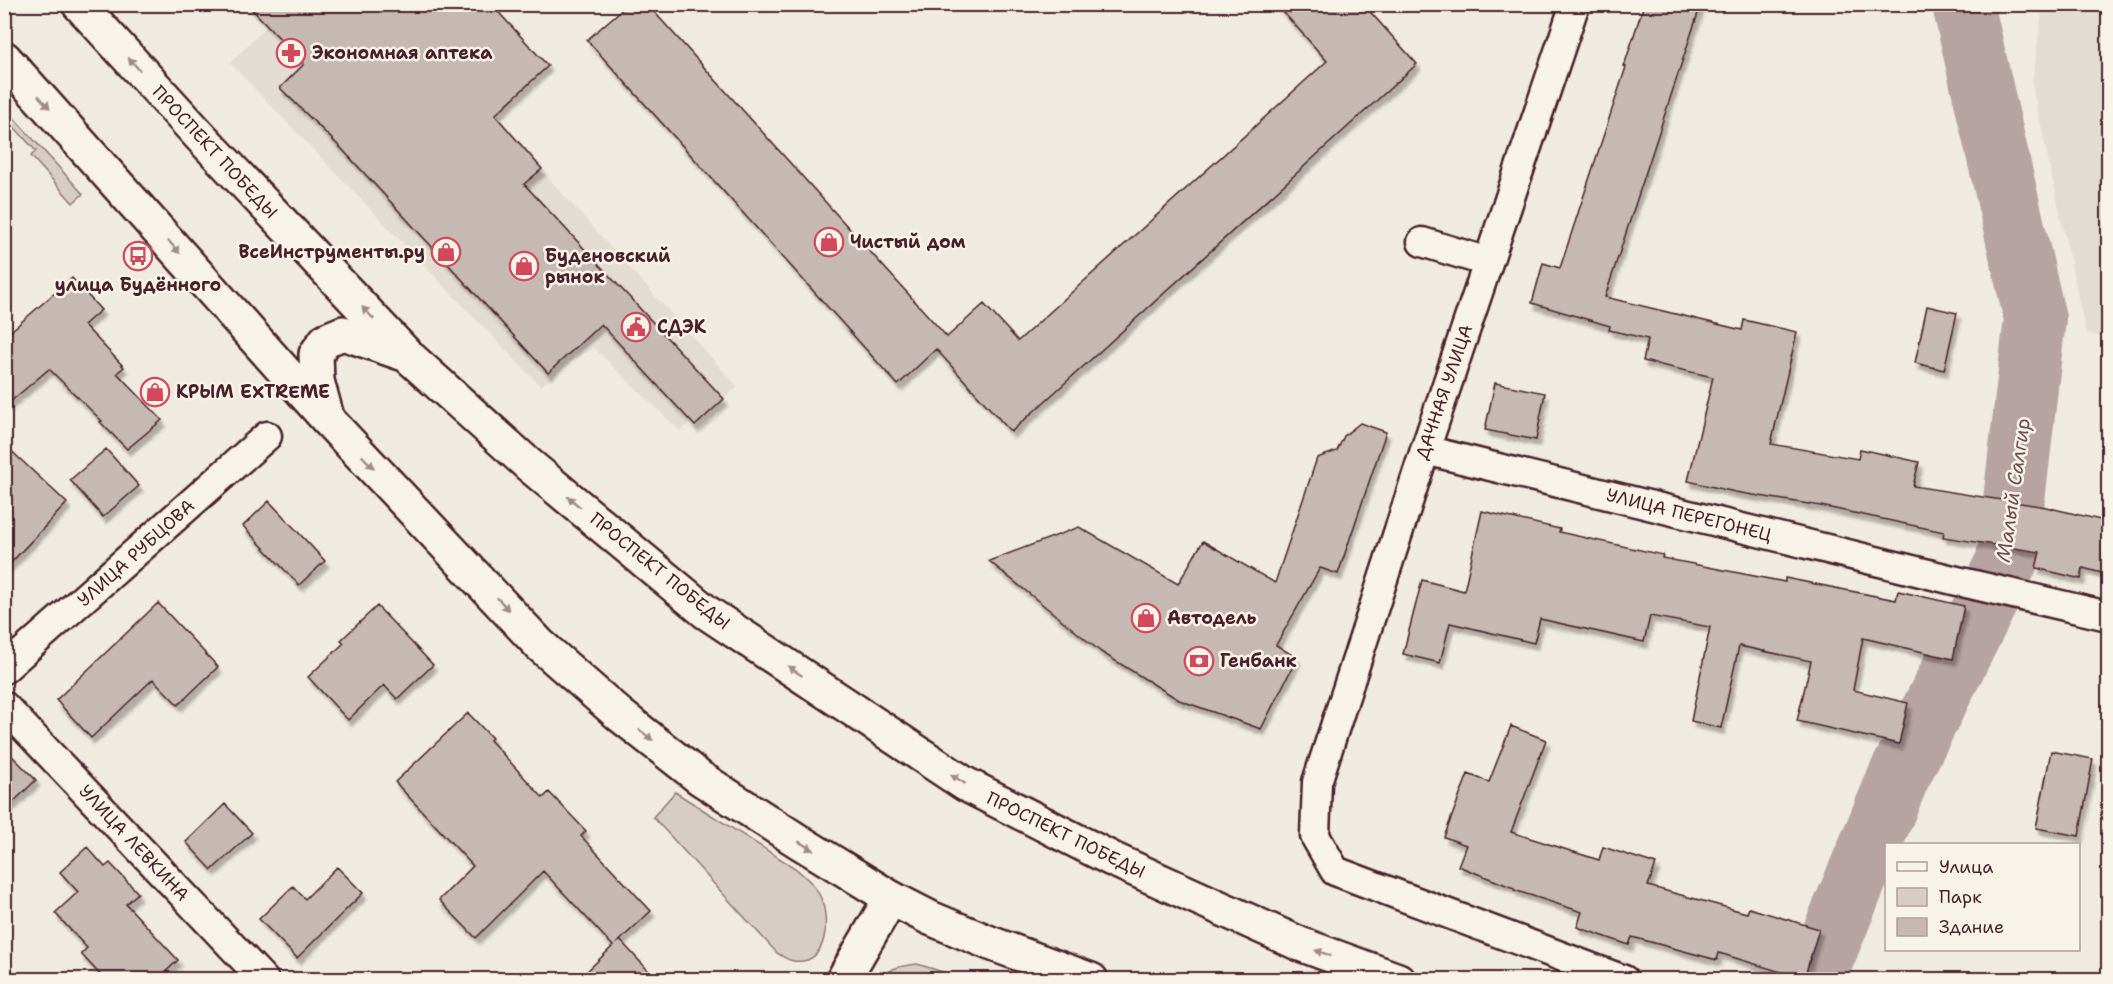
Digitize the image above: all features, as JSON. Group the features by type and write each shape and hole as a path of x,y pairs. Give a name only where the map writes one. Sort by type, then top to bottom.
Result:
{"main road":[{"name":"ПРОСПЕКТ ПОБЕДЫ","path":"79,4 408,356 530,465 706,612 965,784 1112,859 1300,944 1398,980"},
{"path":"4,58 328,420 540,645 620,715 700,778 891,898 930,918 990,943 1091,980"},
{"path":"328,420 317,381 316,354 326,340 343,333 408,356"},
{"path":"843,980 891,898"}],"street":[{"name":"ДАЧНАЯ УЛИЦА","path":"1575,4 1425,450 1317,782 1315,836 1335,871 1624,980"},
{"path":"1422,242 1488,262"},
{"name":"УЛИЦА РУБЦОВА","path":"4,669 267,436"},
{"name":"УЛИЦА ПЕРЕГОНЕЦ","path":"1425,450 1953,580 2109,616"},
{"name":"УЛИЦА ЛЕВКИНА","path":"4,706 264,980"}],"shaded area":[{"path":"288,5 391,5 738,387 680,431 593,347 540,386 230,63"},
{"path":"2043,5 2108,5 2108,338 2086,333 2032,85"}],"green space":[{"path":"4,107 83,194 73,203 31,156 36,151 5,117"},
{"path":"675,792 795,868 812,884 818,892 825,916 824,938 814,956 806,961 794,961 777,953 653,817"},
{"path":"917,964 966,979 881,979 892,970"}],"building":[{"path":"247,4 491,4 548,66 495,115 542,169 524,184 724,399 695,426 601,324 548,373 342,149 280,88 304,64"},
{"path":"628,4 647,4 947,337 984,304 1018,341 1327,61 1276,4 1363,4 1417,64 1011,432 936,349 898,385 587,40"},
{"path":"1644,4 1701,4 1605,297 1742,330 1744,320 1797,332 1771,444 1858,459 1860,449 1919,462 1913,486 2046,507 2109,522 2109,575 2083,568 2081,579 2036,568 2040,552 1943,537 1944,532 1688,481 1713,377 1643,361 1648,339 1609,330 1610,326 1532,303 1543,263 1560,268 1626,67 1624,66"},
{"path":"72,278 101,310 84,325 124,367 117,373 162,420 127,449 49,369 4,407 4,337"},
{"path":"1927,306 1957,313 1944,370 1915,363"},
{"path":"1495,383 1545,393 1536,440 1485,430"},
{"name":"Автодель","path":"1360,423 1386,432 1338,574 1320,568 1276,645 1297,658 1261,729 1179,700 1101,652 989,561 1079,527 1178,584 1203,541 1275,583 1317,458 1337,451 1344,436"},
{"path":"4,444 67,503 4,570"},
{"path":"106,449 139,486 103,517 70,480"},
{"path":"269,501 325,561 299,585 243,526"},
{"path":"1482,511 1560,529 1559,532 1663,555 1662,558 1785,582 1785,578 1896,600 1898,591 1964,606 1953,659 1863,638 1853,690 1908,703 1899,744 1797,721 1811,661 1739,646 1721,728 1691,721 1710,627 1650,616 1644,642 1540,619 1534,643 1450,623 1440,663 1403,654 1422,580 1464,591"},
{"path":"158,603 218,667 178,705 153,679 91,738 56,700"},
{"path":"377,606 433,665 397,699 384,685 348,720 308,677 344,643 341,640"},
{"path":"468,713 543,798 549,792 586,831 581,836 651,911 620,940 657,980 578,980 613,946 543,871 476,938 439,900 473,866 395,782"},
{"path":"1511,726 1546,740 1511,832 1599,860 1603,847 1656,864 1648,886 1747,913 1749,908 1819,929 1804,979 1719,953 1717,960 1632,937 1629,945 1577,927 1582,912 1514,890 1514,888 1458,866 1466,845 1444,837 1468,774 1489,782"},
{"path":"4,748 36,780 4,811"},
{"path":"2051,751 2093,759 2079,836 2036,828"},
{"path":"225,804 252,833 212,870 186,842"},
{"path":"87,847 105,867 110,863 138,893 126,904 178,960 157,980 105,980 81,954 87,948 55,913 78,892 60,872"},
{"path":"337,867 363,893 297,958 259,919 293,886 305,899"}],"waterway":[{"name":"Малый Салгир","path":"1814,980 1899,776 2007,561 2035,319 1963,4"}],"place":[{"name":"Экономная аптека","path":"291,53"},
{"name":"Чистый дом","path":"829,242"},
{"name":"ВсеИнструменты.ру","path":"446,252"},
{"name":"улица Будённого","path":"138,256"},
{"name":"Буденовский рынок","path":"524,266"},
{"name":"СДЭК","path":"636,327"},
{"name":"КРЫМ EXTREME","path":"155,392"},
{"name":"Автодель","path":"1146,618"},
{"name":"Генбанк","path":"1199,661"}]}
